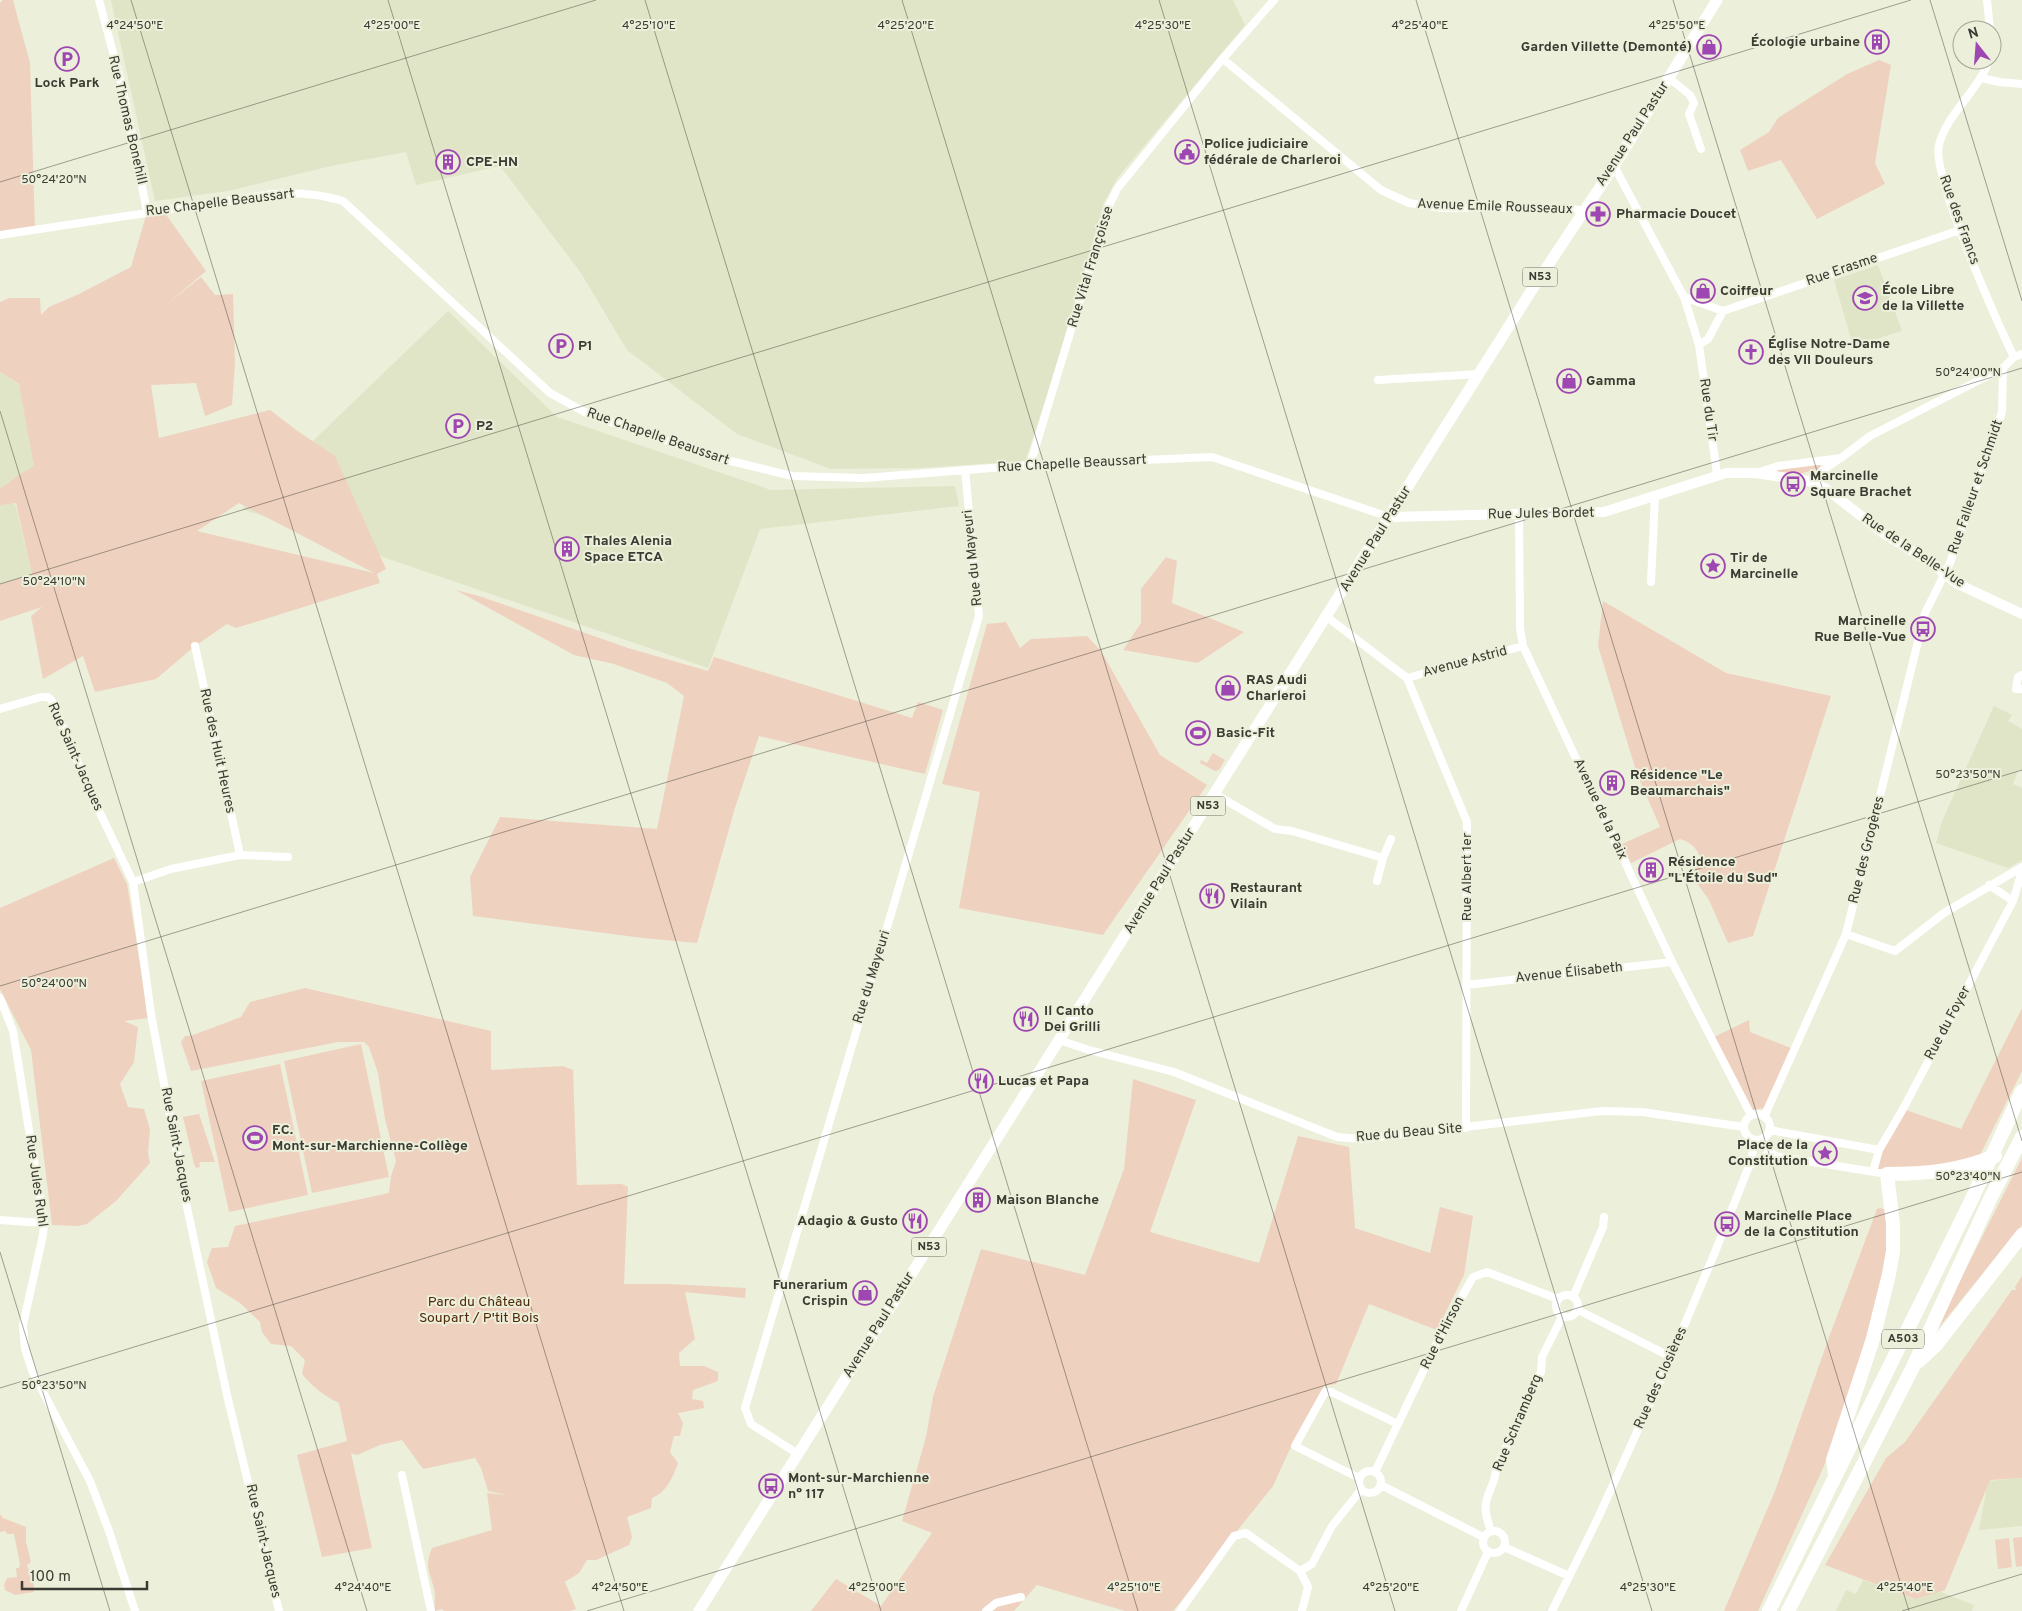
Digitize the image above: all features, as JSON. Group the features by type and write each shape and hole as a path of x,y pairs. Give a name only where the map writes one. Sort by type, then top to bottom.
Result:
{"highway":[{"name":"A503","path":"1769,1611 1970,1203 2022,1091"},
{"name":"A503","path":"1788,1611 1912,1369 1990,1200 2022,1137"},
{"path":"1836,1476 1833,1460 1873,1339 1889,1274 1893,1224 1887,1174 1927,1173 1956,1169 1989,1158 2022,1142"},
{"path":"1912,1369 1936,1345 2022,1235"}],"main road":[{"name":"Avenue Paul Pastur","path":"699,1611 1328,617 1479,374 1583,211 1614,166 1718,0"}],"street":[{"name":"Rue Thomas Bonehill","path":"99,0 122,90 147,212"},
{"name":"Rue Vital Françoisse","path":"1030,465 1108,208 1117,189 1220,62 1274,0"},
{"path":"1987,0 1989,20"},
{"name":"Avenue Emile Rousseaux","path":"1220,62 1223,59 1381,190 1409,203 1442,208 1568,208 1583,211"},
{"name":"Rue des Francs","path":"1985,70 1982,78 1948,124 1938,148 1940,170 1960,230 2002,334 2018,356"},
{"path":"1669,78 1690,95 1694,103 1689,114 1701,149"},
{"path":"1982,78 2022,84"},
{"name":"Rue du Tir","path":"1614,166 1684,297 1699,345 1717,474"},
{"name":"Rue Chapelle Beaussart","path":"0,235 273,194 301,192 322,195 343,201 550,393 590,415 718,458 792,476 864,478 1030,465 1212,457 1389,517"},
{"name":"Rue Erasme","path":"1723,311 1960,230"},
{"path":"1684,297 1723,311 1708,339 1699,345"},
{"path":"1808,481 1870,436 2003,368 2018,356"},
{"name":"Rue Falleur et Schmidt","path":"1945,574 1968,514 2002,412 2003,368"},
{"path":"1378,380 1479,374"},
{"path":"1754,473 1778,466 1841,458"},
{"name":"Rue du Mayeuri","path":"798,1454 752,1424 745,1408 979,616 965,470"},
{"name":"Rue Jules Bordet","path":"1389,517 1604,512 1717,474 1754,473"},
{"name":"Rue de la Belle-Vue","path":"1754,473 1808,481 1825,488 1883,533 1931,563 1956,583 2022,614"},
{"path":"1651,582 1655,496"},
{"name":"Avenue de la Paix","path":"1519,514 1520,628 1523,646 1672,962 1751,1115"},
{"name":"Rue des Grogères","path":"1764,1116 1846,934 1925,613 1945,574"},
{"name":"Rue Albert 1er","path":"1328,617 1406,678 1467,822 1466,1128"},
{"name":"Rue des Huit Heures","path":"195,646 240,855"},
{"name":"Avenue Astrid","path":"1406,678 1523,646"},
{"path":"2022,675 2018,677 2016,689 2022,689"},
{"name":"Rue Saint-Jacques","path":"0,709 42,697 48,697 52,701 92,796 133,882 151,1014 187,1207 227,1395 279,1611"},
{"path":"1215,794 1275,829 1292,830 1383,858"},
{"path":"1378,881 1383,858 1391,839"},
{"path":"133,882 171,869 240,855 288,857"},
{"path":"1846,934 1895,951 1944,913 2022,867"},
{"name":"Rue du Foyer","path":"1873,1172 1879,1150 1903,1109 2013,901 2022,871"},
{"path":"1990,885 2013,901"},
{"name":"Avenue Élisabeth","path":"1466,984 1672,962"},
{"name":"Rue Jules Ruhl","path":"0,998 13,1031 44,1222 43,1235 23,1325 24,1349 33,1373 90,1481 109,1531 135,1611"},
{"name":"Rue du Beau Site","path":"1059,1040 1089,1050 1174,1072 1337,1137 1362,1139 1466,1128 1602,1110 1642,1112 1744,1127"},
{"path":"1758,1140 1766,1136 1770,1130 1768,1121 1764,1116 1758,1114 1751,1115 1746,1120 1744,1127 1747,1136 1758,1140 1775,1156"},
{"path":"1770,1130 1879,1150"},
{"name":"Rue des Closières","path":"1552,1611 1598,1518 1671,1357 1758,1140"},
{"path":"1749,1166 1765,1156 1775,1156 1887,1174"},
{"path":"1573,1297 1603,1227 1604,1217"},
{"path":"0,1220 44,1222"},
{"name":"Rue d'Hirson","path":"1375,1472 1441,1334 1473,1277 1487,1272 1558,1300"},
{"path":"1566,1295 1573,1297 1578,1303 1578,1310 1570,1318 1562,1317 1556,1310 1558,1300 1566,1295"},
{"path":"1578,1310 1671,1357"},
{"name":"Rue Schramberg","path":"1491,1531 1487,1518 1486,1504 1496,1476 1496,1469 1541,1372 1542,1357 1562,1317"},
{"path":"1359,1478 1295,1446 1325,1392 1332,1392 1398,1424"},
{"path":"1367,1471 1375,1472 1381,1479 1381,1485 1376,1492 1365,1492 1358,1482 1359,1478 1367,1471"},
{"path":"402,1475 432,1611"},
{"path":"1381,1485 1483,1537"},
{"path":"1300,1571 1312,1564 1332,1526 1362,1490"},
{"path":"1491,1531 1496,1531 1503,1535 1505,1540 1504,1547 1495,1553 1488,1552 1483,1544 1483,1537 1491,1531"},
{"path":"1180,1611 1234,1536 1246,1533 1300,1571 1308,1587 1302,1611"},
{"path":"1504,1547 1569,1576"},
{"path":"1461,1611 1488,1552"},
{"path":"986,1611 996,1604 1021,1597"}],"shaded area":[{"path":"111,0 1233,0 1245,25 1118,177 1104,202 1053,378 1025,461 918,468 831,469 737,434 627,350 581,273 500,166 416,185 406,152 331,166 228,191 155,201"},
{"name":"École Libre de la Villette","path":"1878,265 1902,331 1853,346 1834,280"},
{"name":"Thales Alenia Space ETCA","path":"448,311 557,417 771,490 955,486 959,506 760,529 708,668 242,509"},
{"path":"0,372 18,384 26,393 41,464 6,490 16,507 32,574 0,584"},
{"path":"1994,706 2012,715 2008,721 2022,729 2022,771 2018,770 2013,784 2022,788 2022,860 2008,868 1936,843 1942,821"},
{"path":"2022,1478 2022,1526 1979,1530 1988,1481"},
{"path":"1863,1580 1914,1599 1936,1590 1974,1605 1972,1611 1836,1611 1846,1590 1856,1594"}],"green space":[{"path":"3,0 13,0 30,63 35,229 0,234 0,3"},
{"path":"1879,60 1891,65 1875,163 1885,184 1817,219 1781,160 1748,171 1740,150 1769,132 1778,118 1847,74"},
{"path":"162,209 206,271 167,304 201,277 215,295 233,294 235,362 232,405 205,416 196,383 151,385 159,438 270,410 335,456 386,569 377,574 380,583 236,628 227,624 195,646 156,679 95,692 83,656 43,679 31,616 42,607 0,621 0,584 32,574 16,503 0,505 0,489 34,466 19,384 0,372 0,302 9,298 40,298 41,315 49,307 131,267 147,212","holes":["239,503 374,573 197,531"]},
{"path":"1819,463 1821,468 1799,474 1778,472 1777,470"},
{"path":"1166,557 1177,561 1172,603 1244,632 1198,663 1123,650 1141,623 1141,589"},
{"path":"456,590 482,597 628,648 708,671 714,657 912,718 918,702 943,710 925,774 759,736 734,811 697,943 473,916 470,877 500,817 657,829 684,696 667,683 614,664 574,655"},
{"path":"1603,601 1726,673 1831,696 1753,936 1728,943 1709,900 1688,871 1701,864 1697,851 1688,843 1680,839 1631,863 1622,844 1660,827 1637,774 1598,646"},
{"path":"1006,622 1020,648 1031,639 1087,636 1101,651 1160,755 1207,785 1103,935 959,908 980,792 942,784 987,624"},
{"path":"1213,753 1225,760 1219,770 1215,771 1200,763 1201,760 1207,763"},
{"path":"114,858 127,884 149,1018 124,1021 138,1027 134,1062 120,1084 128,1107 144,1109 150,1129 148,1153 150,1163 116,1201 87,1224 77,1226 52,1225 31,1050 0,989 0,908"},
{"name":"Parc du Château Soupart / P'tit Bois","path":"305,988 491,1031 491,1070 563,1066 573,1070 577,1185 622,1184 628,1187 624,1284 746,1288 745,1298 685,1292 695,1339 679,1353 680,1366 704,1366 718,1372 718,1381 693,1390 692,1399 703,1401 704,1408 678,1413 683,1423 680,1436 674,1436 670,1452 678,1463 672,1479 666,1488 652,1498 651,1508 627,1517 632,1537 629,1545 596,1560 587,1560 579,1573 565,1582 576,1609 570,1611 444,1611 442,1609 435,1611 434,1587 428,1567 432,1548 492,1530 487,1493 506,1495 488,1491 481,1468 475,1458 423,1469 402,1440 380,1445 357,1455 351,1453 372,1548 322,1557 297,1455 347,1441 339,1403 319,1391 302,1374 305,1360 291,1346 271,1344 262,1332 260,1322 240,1303 216,1288 207,1262 212,1248 228,1247 235,1226 389,1193 391,1176 396,1161 385,1119 378,1073 369,1047 364,1042 338,1042 191,1071 181,1042 185,1036 193,1035 241,1017 250,1002"},
{"path":"2022,1008 2022,1071 1980,1155 1944,1164 1873,1172 1879,1150 1903,1109 1961,1129"},
{"path":"1749,1020 1750,1032 1791,1048 1764,1108 1752,1110 1714,1037"},
{"name":"F.C. Mont-sur-Marchienne-Collège","path":"361,1044 389,1177 312,1193 284,1061"},
{"name":"F.C. Mont-sur-Marchienne-Collège","path":"280,1064 308,1195 229,1212 201,1081"},
{"path":"1133,1079 1196,1100 1150,1232 1259,1263 1298,1136 1349,1147 1355,1228 1430,1253 1440,1207 1473,1216 1464,1275 1437,1330 1369,1304 1336,1384 1324,1386 1289,1451 1273,1486 1173,1611 1125,1611 1037,1585 1014,1611 811,1611 836,1579 881,1606 932,1533 902,1521 926,1437 933,1397 981,1249 1085,1275 1124,1169"},
{"path":"199,1114 215,1162 199,1162 200,1167 196,1168 183,1117"},
{"path":"2022,1158 2022,1225 1932,1336"},
{"path":"1877,1209 1886,1210 1890,1253 1856,1372 1824,1466 1758,1611 1724,1611 1775,1491 1828,1340"},
{"path":"2022,1276 2022,1478 1990,1480 1945,1590 1915,1599 1825,1565 1886,1458 1905,1442 2012,1290 2016,1290 2015,1287"},
{"path":"0,1514 3,1518 26,1527 26,1542 31,1562 27,1565 31,1576 33,1576 34,1592 15,1595 5,1590 4,1585 7,1578 17,1577 16,1568 19,1568 20,1564 14,1534 7,1534 5,1531 0,1532"},
{"path":"2022,1537 2022,1566 2016,1567 2013,1538"},
{"path":"2009,1538 2012,1567 1998,1569 1995,1540"}],"place":[{"name":"Écologie urbaine","path":"1877,42"},
{"name":"Garden Villette (Demonté)","path":"1709,47"},
{"name":"Lock Park","path":"67,59"},
{"name":"Police judiciaire fédérale de Charleroi","path":"1187,152"},
{"name":"CPE-HN","path":"448,162"},
{"name":"Pharmacie Doucet","path":"1598,214"},
{"name":"Coiffeur","path":"1703,291"},
{"name":"École Libre de la Villette","path":"1865,298"},
{"name":"P1","path":"561,346"},
{"name":"Église Notre-Dame des VII Douleurs","path":"1751,352"},
{"name":"Gamma","path":"1569,381"},
{"name":"P2","path":"458,426"},
{"name":"Marcinelle Square Brachet","path":"1793,484"},
{"name":"Thales Alenia Space ETCA","path":"567,549"},
{"name":"Tir de Marcinelle","path":"1713,566"},
{"name":"Marcinelle Rue Belle-Vue","path":"1923,629"},
{"name":"RAS Audi Charleroi","path":"1228,688"},
{"name":"Basic-Fit","path":"1198,733"},
{"name":"Résidence \"Le Beaumarchais\"","path":"1612,783"},
{"name":"Résidence \"L'Étoile du Sud\"","path":"1651,870"},
{"name":"Restaurant Vilain","path":"1212,896"},
{"name":"Il Canto Dei Grilli","path":"1026,1019"},
{"name":"Lucas et Papa","path":"981,1081"},
{"name":"F.C. Mont-sur-Marchienne-Collège","path":"255,1138"},
{"name":"Place de la Constitution","path":"1825,1153"},
{"name":"Maison Blanche","path":"978,1200"},
{"name":"Adagio & Gusto","path":"915,1221"},
{"name":"Marcinelle Place de la Constitution","path":"1727,1224"},
{"name":"Funerarium Crispin","path":"865,1293"},
{"name":"Mont-sur-Marchienne n° 117","path":"771,1486"}]}
